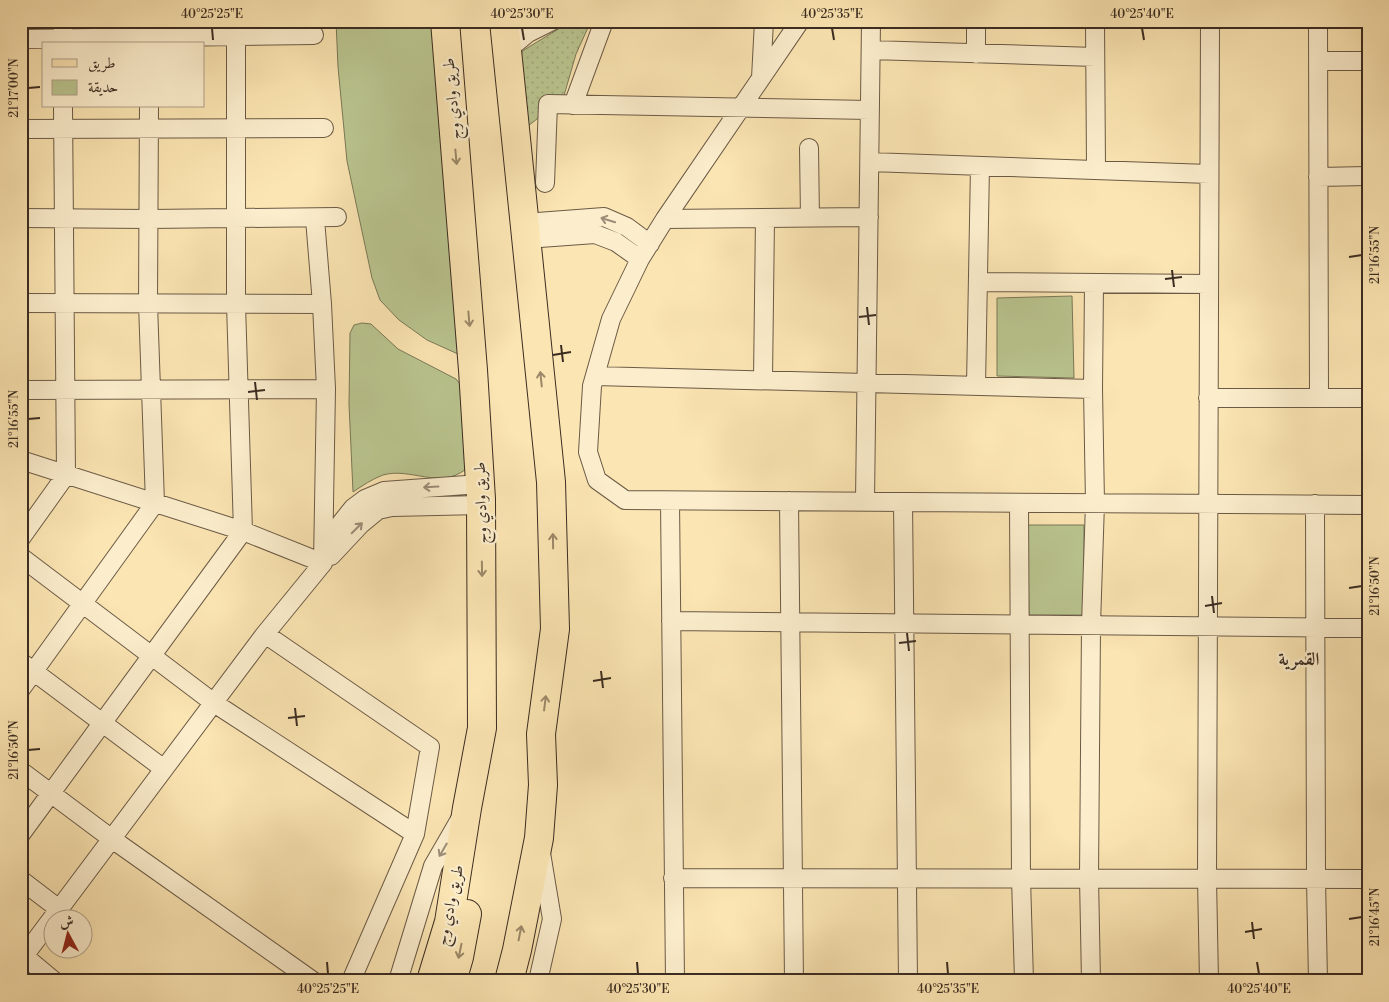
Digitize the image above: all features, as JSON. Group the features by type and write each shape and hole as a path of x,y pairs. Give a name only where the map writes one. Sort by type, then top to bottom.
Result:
{"main road":[{"name":"طريق وادي وج","path":"431,981 449,922 482,728 480,494 472,360 445,21"},
{"path":"489,981 503,927 541,734 555,629 552,482 504,21"},
{"path":"452,981 459,957 475,874 482,728"},
{"path":"509,981 539,838 543,785 541,734"}],"street":[{"path":"506,51 528,33 552,21"},
{"path":"573,105 604,21"},
{"path":"761,78 764,21"},
{"path":"800,21 664,219 640,259 611,319 592,386 588,452 596,480 625,500 1368,505"},
{"path":"866,502 871,21"},
{"path":"976,21 976,54"},
{"path":"1095,21 1096,169"},
{"path":"1208,981 1210,21"},
{"path":"1318,21 1319,397"},
{"path":"21,834 243,531 236,304 236,29"},
{"path":"21,39 63,34 149,34 236,29 314,35"},
{"path":"871,50 1095,57"},
{"path":"1318,61 1368,61"},
{"path":"545,183 548,104 870,110"},
{"path":"21,538 66,474 63,108"},
{"path":"21,689 28,666 83,603 155,503 148,304 149,108"},
{"path":"21,129 324,128"},
{"path":"809,148 810,218"},
{"path":"870,162 1210,174"},
{"path":"976,386 980,166"},
{"path":"1318,177 1368,176"},
{"path":"525,231 604,217 627,227 650,244"},
{"path":"21,218 337,218"},
{"path":"763,380 765,218"},
{"path":"664,219 869,218"},
{"path":"315,219 326,389 323,563"},
{"path":"525,231 595,234 616,242 640,259"},
{"path":"978,282 1209,284"},
{"path":"1091,981 1089,878 1091,625 1095,503 1094,283"},
{"path":"21,303 322,304"},
{"path":"595,376 1093,389"},
{"path":"21,390 326,389"},
{"path":"1208,398 1368,398"},
{"path":"21,460 243,531 323,563"},
{"path":"54,981 23,958 265,634 323,563 341,523 353,508 365,498 384,491 480,494"},
{"path":"670,501 674,981"},
{"path":"789,501 794,981"},
{"path":"903,502 908,981"},
{"path":"1019,503 1021,878 1024,981"},
{"path":"1315,504 1318,981"},
{"path":"21,557 214,703 415,834"},
{"path":"671,621 1368,628"},
{"path":"265,634 430,747 415,834 351,981"},
{"path":"28,666 164,770"},
{"path":"21,771 112,839 313,981"},
{"path":"398,981 433,866 467,808"},
{"path":"538,981 552,919 539,838"},
{"path":"673,878 1368,879"},
{"path":"21,880 60,909"}],"green space":[{"path":"336,21 434,21 458,354 427,340 399,320 380,300 372,278 347,161 338,67"},
{"path":"591,21 576,54 563,99 524,129 519,53 560,28"},
{"path":"1072,296 1074,378 997,376 997,298"},
{"path":"362,323 371,324 398,349 456,379 463,388 466,469 446,478 394,473 383,475 353,492 349,404 350,333 354,325"},
{"path":"1027,525 1084,525 1084,615 1029,615"}],"district":[{"name":"القمرية","path":"1299,659"}]}
